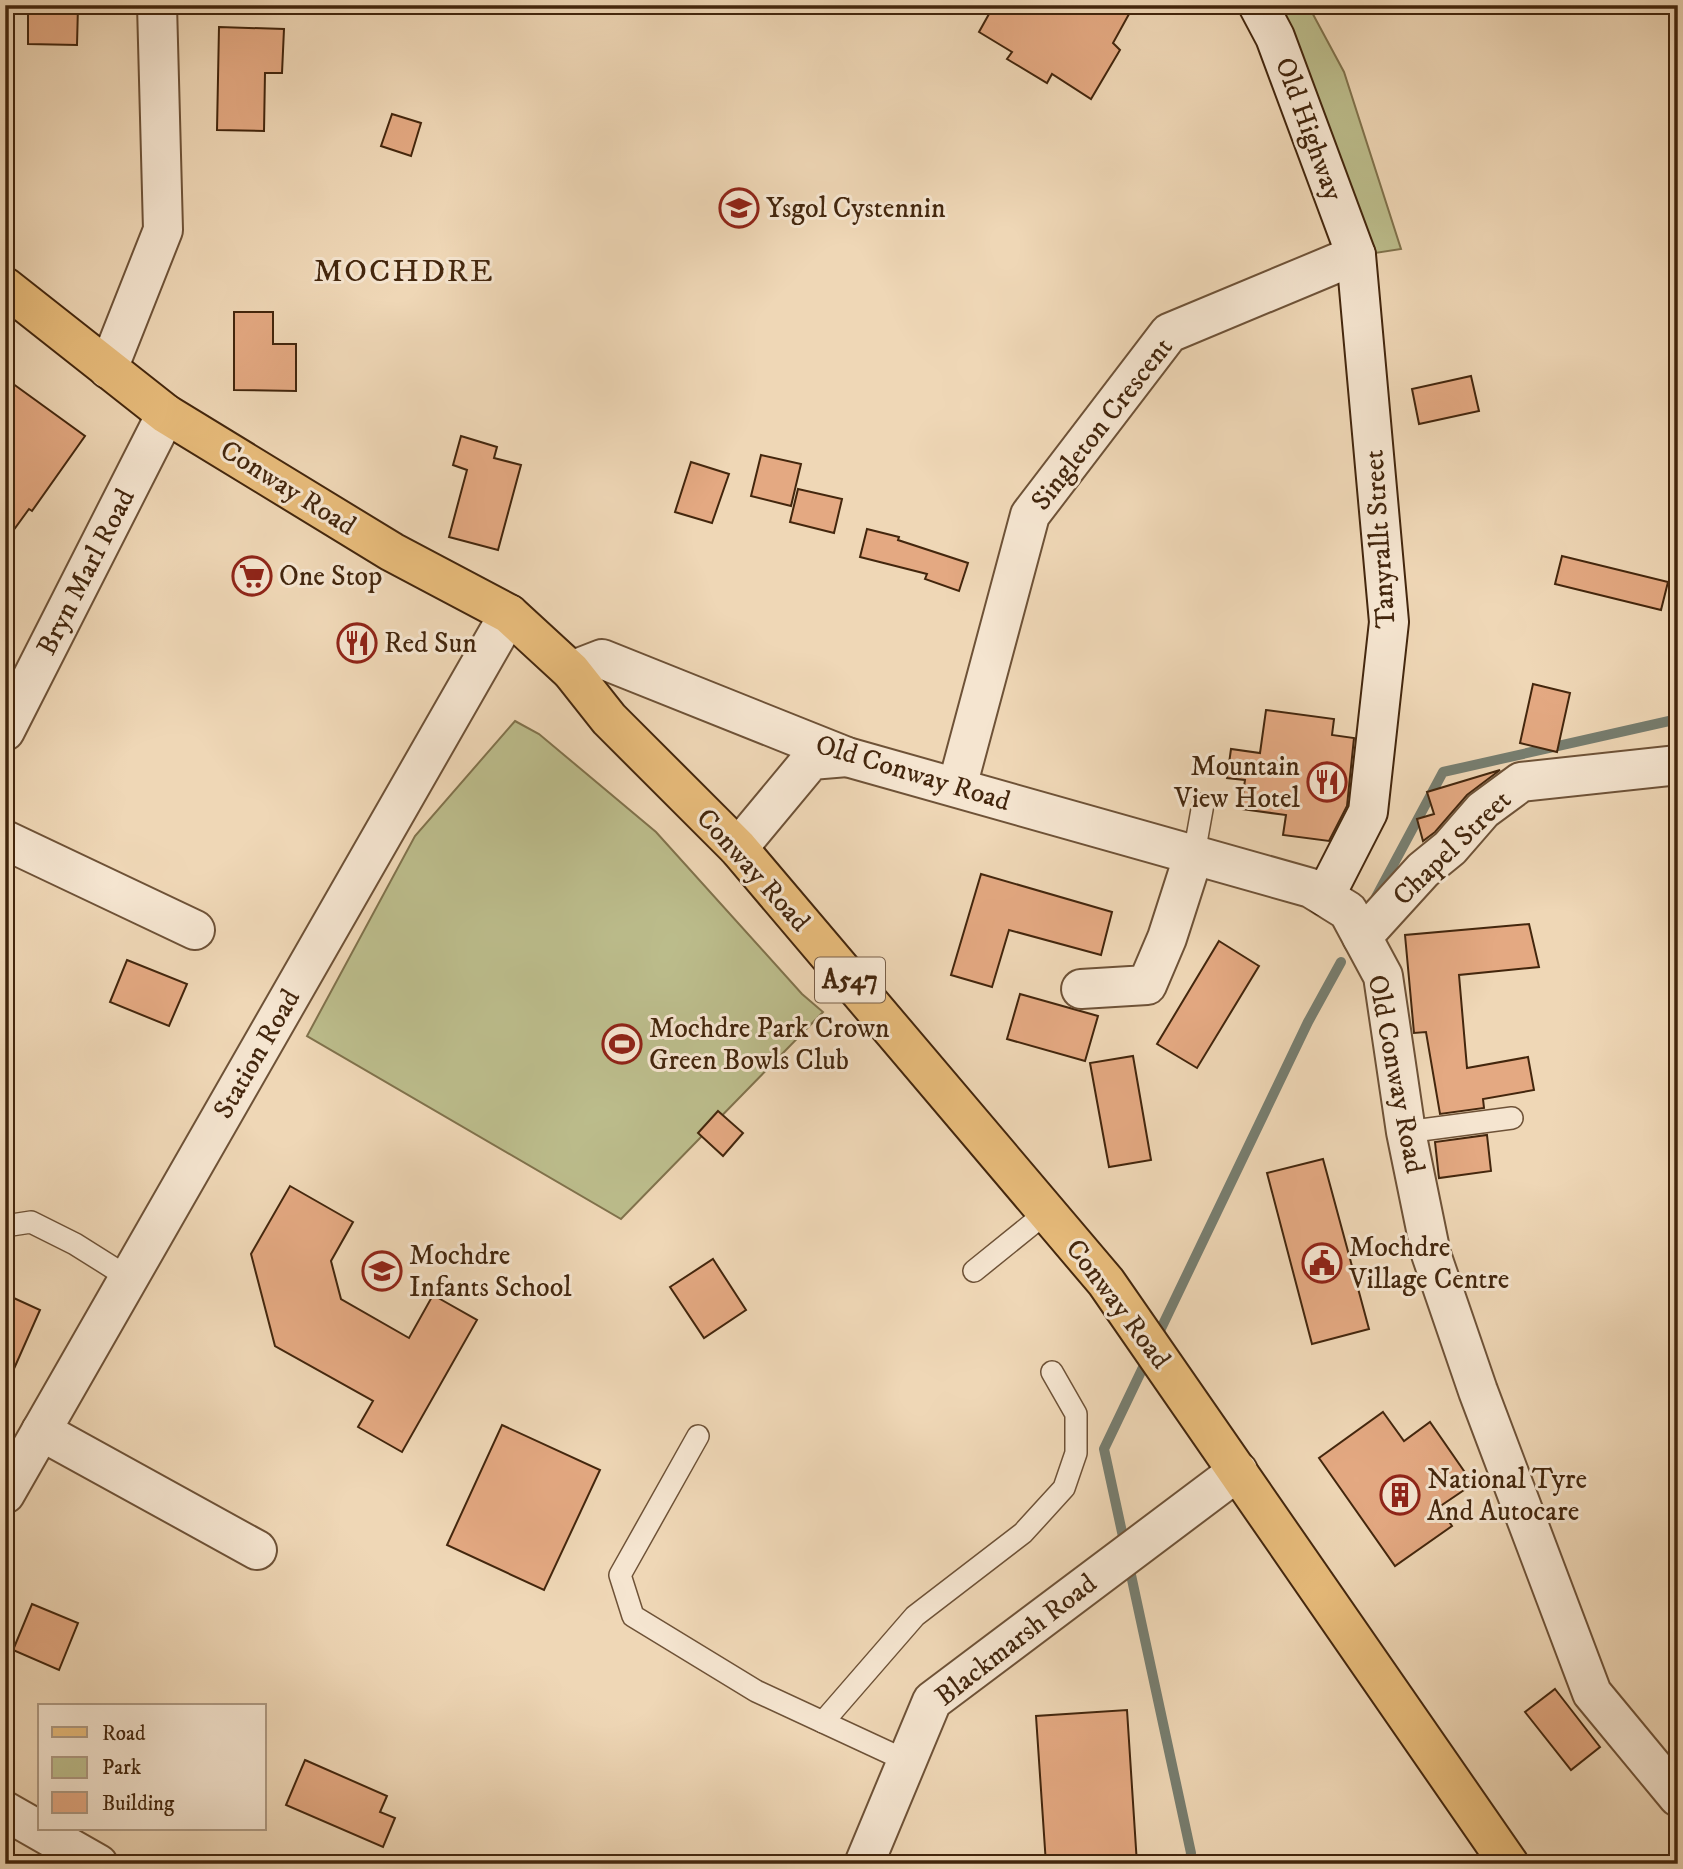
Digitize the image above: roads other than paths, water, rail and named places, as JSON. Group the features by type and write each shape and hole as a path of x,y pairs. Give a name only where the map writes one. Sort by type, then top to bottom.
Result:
{"main road":[{"name":"Conway Road","path":"5,287 166,414 392,552 509,614 570,671 609,719 738,848 1106,1282 1509,1864"}],"street":[{"path":"108,369 163,230 157,5"},
{"name":"Old Highway","path":"1258,5 1275,37 1356,255"},
{"name":"Singleton Crescent","path":"957,788 1030,515 1169,333 1356,255"},
{"name":"Tanyrallt Street","path":"1325,896 1368,812 1389,622 1356,255"},
{"name":"Bryn Marl Road","path":"7,721 166,414"},
{"name":"Station Road","path":"5,1494 509,614"},
{"name":"Old Conway Road","path":"570,671 602,659 847,757 1311,888 1348,911 1383,976 1406,1132 1431,1254 1478,1391 1592,1693 1678,1797"},
{"path":"738,848 811,760 847,757"},
{"name":"Chapel Street","path":"1362,937 1423,870 1450,848 1483,810 1521,782 1678,765"},
{"path":"5,840 195,930"},
{"path":"1081,989 1147,985 1167,938 1194,854"},
{"path":"41,1431 257,1550"},
{"name":"Blackmarsh Road","path":"864,1864 932,1701 1238,1471"},
{"path":"5,1811 38,1830"},
{"path":"38,1830 98,1864"}],"lane":[{"path":"1194,854 1203,804"},
{"path":"1406,1132 1512,1118"},
{"path":"974,1271 1047,1212"},
{"path":"5,1226 31,1222 75,1244 129,1278"},
{"path":"823,1722 915,1616 1023,1534 1064,1488 1076,1452 1076,1414 1052,1372"},
{"path":"698,1436 620,1575 633,1616 755,1691 907,1761"}],"waterway":[{"path":"1376,897 1443,772 1678,719"},
{"path":"1156,1339 1308,1022 1341,962"},
{"path":"1125,1546 1104,1449 1148,1357"},
{"path":"1128,1561 1191,1853 1189,1864"}],"place":[{"name":"Ysgol Cystennin","path":"739,208"},
{"name":"One Stop","path":"252,576"},
{"name":"Red Sun","path":"357,643"},
{"name":"Mountain View Hotel","path":"1327,782"},
{"name":"Mochdre Park Crown Green Bowls Club","path":"622,1044"},
{"name":"Mochdre Village Centre","path":"1322,1263"},
{"name":"Mochdre Infants School","path":"382,1271"},
{"name":"National Tyre And Autocare","path":"1400,1495"}],"district":[{"name":"MOCHDRE","path":"404,272"}]}
